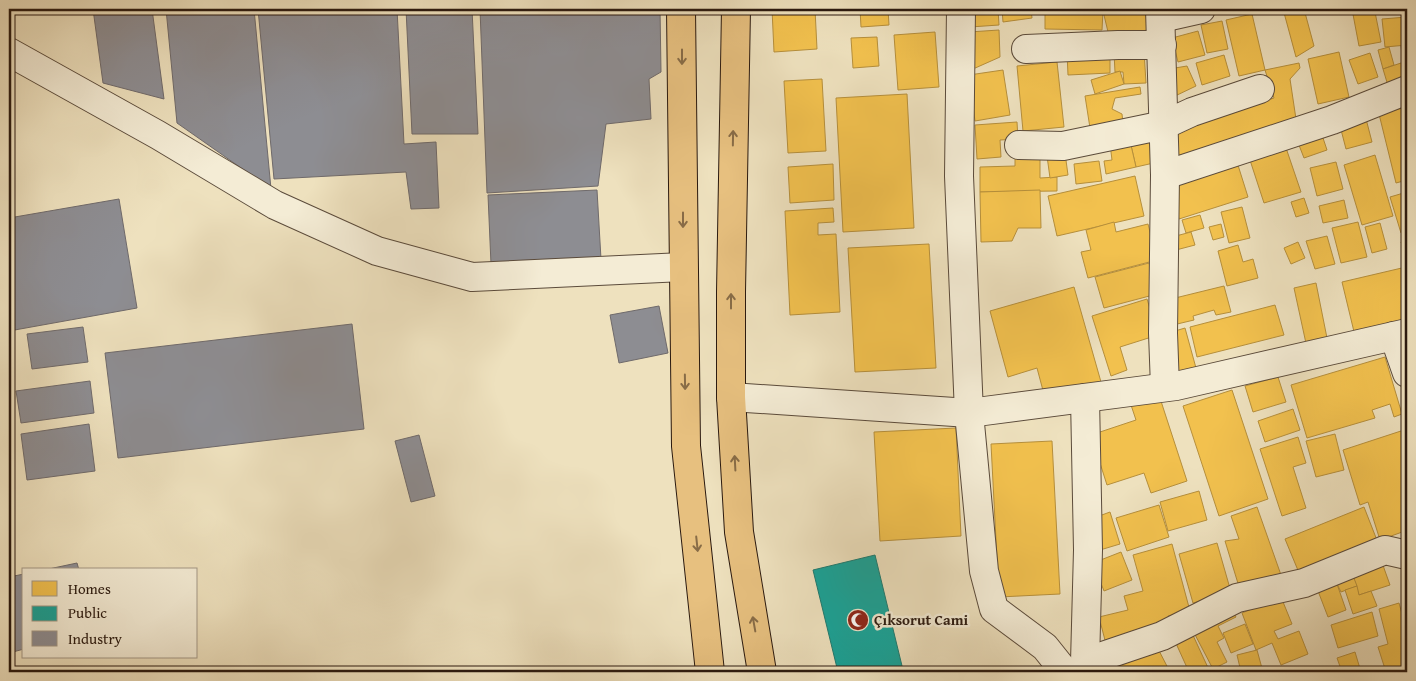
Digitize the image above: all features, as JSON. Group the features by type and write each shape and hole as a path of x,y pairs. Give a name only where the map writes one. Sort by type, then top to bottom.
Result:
{"main road":[{"path":"681,9 686,446 710,672"},
{"path":"736,9 730,292 731,398 739,532 762,672"}],"street":[{"path":"961,9 959,176 969,413 984,571 994,609 1078,669"},
{"path":"1026,49 1118,45 1161,24 1201,9"},
{"path":"1161,24 1165,174 1163,324 1165,387"},
{"path":"9,52 158,135 275,205 377,251 472,277 683,267"},
{"path":"1019,145 1062,146 1164,125 1192,112 1260,89"},
{"path":"1165,174 1332,120 1407,90"},
{"path":"731,398 969,413 1165,387 1401,335 1407,373"},
{"path":"1078,669 1088,550 1086,398"},
{"path":"1078,669 1162,636 1237,598 1304,583 1385,550 1407,555"}],"building: Homes":[{"path":"772,9 815,9 817,49 774,52"},
{"path":"860,9 888,9 889,25 861,27"},
{"path":"969,9 998,9 999,25 970,27"},
{"path":"1002,9 1031,9 1032,18 1003,22"},
{"path":"1114,9 1151,9 1154,29 1109,36 1103,11"},
{"path":"1283,9 1304,9 1314,46 1296,57"},
{"path":"1352,9 1389,9 1375,12 1381,42 1359,46"},
{"path":"1045,11 1103,11 1102,30 1045,29"},
{"path":"1252,14 1265,70 1239,76 1226,20"},
{"path":"1407,17 1407,45 1385,47 1382,19"},
{"path":"1222,21 1228,49 1207,53 1201,25"},
{"path":"999,30 1000,57 973,69 969,32"},
{"path":"1198,31 1205,55 1178,62 1172,38"},
{"path":"935,32 939,87 898,90 894,35"},
{"path":"877,37 879,66 853,68 851,38"},
{"path":"1407,45 1407,61 1403,62 1401,46"},
{"path":"1389,47 1394,65 1383,69 1378,50"},
{"path":"1110,51 1110,73 1068,75 1067,53"},
{"path":"1144,51 1146,83 1124,84 1123,72 1115,72 1114,53"},
{"path":"1339,52 1349,97 1318,104 1308,59"},
{"path":"1370,53 1378,77 1358,84 1349,60"},
{"path":"1224,55 1230,76 1202,85 1196,63"},
{"path":"1407,61 1407,84 1389,89 1383,69"},
{"path":"1057,62 1064,127 1023,131 1017,66"},
{"path":"1299,63 1300,68 1290,79 1296,119 1180,163 1166,134 1274,98 1265,70"},
{"path":"1187,66 1196,86 1173,97 1169,69"},
{"path":"1003,70 1010,115 975,121 969,75"},
{"path":"1120,71 1124,84 1095,94 1091,80"},
{"path":"822,79 826,151 788,153 784,81"},
{"path":"1140,87 1141,94 1115,98 1112,109 1122,114 1123,123 1090,128 1085,96"},
{"path":"907,94 914,228 843,232 836,98"},
{"path":"1407,107 1407,180 1396,183 1379,114"},
{"path":"1365,115 1372,142 1346,149 1339,122"},
{"path":"1017,122 1018,139 1000,140 1001,157 977,159 975,125"},
{"path":"1321,132 1327,150 1304,158 1297,140"},
{"path":"1152,136 1158,162 1136,167 1130,141"},
{"path":"1130,141 1136,167 1106,174 1104,161 1112,160 1110,144"},
{"path":"1284,142 1301,192 1264,203 1248,154"},
{"path":"1040,151 1040,178 1057,177 1057,191 980,192 980,167 1015,166 1015,152"},
{"path":"1065,153 1068,175 1050,178 1047,156"},
{"path":"1375,155 1393,216 1362,225 1344,165"},
{"path":"1099,161 1102,181 1076,184 1074,164"},
{"path":"1237,162 1248,197 1179,219 1170,182"},
{"path":"1336,162 1343,189 1317,196 1310,168"},
{"path":"833,164 834,200 790,203 788,167"},
{"path":"1135,176 1144,216 1057,236 1048,196"},
{"path":"1040,190 1041,228 1018,228 1012,241 981,242 980,192"},
{"path":"1407,192 1407,231 1401,233 1390,197"},
{"path":"1304,198 1309,213 1296,217 1291,202"},
{"path":"1344,200 1348,218 1323,223 1319,206"},
{"path":"1242,207 1250,238 1229,243 1221,212"},
{"path":"833,208 834,222 818,223 818,235 836,234 840,312 790,315 785,211"},
{"path":"1200,215 1204,228 1186,233 1182,220"},
{"path":"1114,222 1116,232 1148,224 1157,260 1088,278 1081,252 1091,250 1086,230"},
{"path":"1358,222 1367,257 1341,263 1332,228"},
{"path":"1380,223 1387,249 1372,253 1365,227"},
{"path":"1221,224 1224,237 1213,240 1209,227"},
{"path":"1191,232 1195,245 1176,250 1172,237"},
{"path":"1327,236 1335,264 1315,269 1306,241"},
{"path":"1407,240 1407,260 1401,242"},
{"path":"1298,242 1305,258 1291,264 1284,248"},
{"path":"929,244 936,368 855,372 848,248"},
{"path":"1238,245 1243,262 1253,259 1258,278 1227,286 1218,251"},
{"path":"1149,263 1157,294 1104,308 1095,277"},
{"path":"1406,267 1407,326 1356,340 1342,282"},
{"path":"1316,283 1328,343 1307,348 1294,288"},
{"path":"1224,286 1231,312 1216,315 1214,310 1193,316 1194,320 1173,325 1167,300"},
{"path":"1074,287 1101,382 1045,398 1037,368 1008,377 990,311"},
{"path":"1147,299 1158,335 1120,347 1127,370 1111,376 1092,316"},
{"path":"1275,305 1284,335 1197,357 1190,327"},
{"path":"1185,328 1196,368 1176,374 1165,334"},
{"path":"1385,357 1402,414 1394,417 1390,404 1372,410 1375,418 1307,438 1291,385"},
{"path":"1278,377 1286,402 1253,412 1245,386"},
{"path":"1232,390 1268,499 1219,516 1183,406"},
{"path":"1158,392 1187,481 1151,493 1144,473 1107,485 1091,435 1136,420 1130,402"},
{"path":"1293,409 1300,430 1265,442 1258,421"},
{"path":"956,428 961,536 880,541 874,432"},
{"path":"1407,429 1407,537 1405,531 1380,540 1368,502 1360,505 1343,450"},
{"path":"1335,434 1344,470 1316,477 1306,441"},
{"path":"1298,437 1306,463 1293,467 1306,508 1282,516 1260,449"},
{"path":"1052,441 1060,594 999,597 991,444"},
{"path":"1199,491 1207,520 1168,531 1160,502"},
{"path":"1159,505 1169,537 1127,551 1116,518"},
{"path":"1257,507 1281,575 1240,590 1225,541 1239,539 1231,516"},
{"path":"1364,507 1380,548 1302,580 1285,539"},
{"path":"1110,512 1120,544 1100,550 1091,519"},
{"path":"1217,543 1231,592 1193,603 1179,554"},
{"path":"1172,544 1190,611 1168,616 1170,622 1107,648 1099,617 1128,610 1124,596 1143,591 1133,555"},
{"path":"1121,552 1132,580 1104,591 1093,563"},
{"path":"1380,557 1390,585 1359,595 1350,566"},
{"path":"1352,573 1357,586 1341,592 1337,584"},
{"path":"1337,584 1346,610 1328,617 1318,591"},
{"path":"1357,586 1359,595 1371,591 1377,606 1353,614 1345,590"},
{"path":"1281,597 1292,624 1274,631 1278,639 1299,631 1308,654 1281,665 1272,643 1256,650 1242,613"},
{"path":"1399,603 1407,632 1407,672 1386,672 1378,647 1388,644 1379,609"},
{"path":"1230,606 1236,617 1218,626 1224,638 1217,642 1227,662 1213,669 1191,627"},
{"path":"1372,612 1378,636 1338,648 1331,625"},
{"path":"1245,624 1253,644 1231,653 1223,633"},
{"path":"1191,631 1210,672 1189,672 1174,639"},
{"path":"1154,641 1170,672 1122,672 1116,660"},
{"path":"1257,650 1263,672 1241,672 1237,655"},
{"path":"1355,652 1361,672 1342,672 1337,658"}],"building: Public":[{"name":"Çıksorut Cami","path":"875,555 903,670 896,672 838,672 813,570"}],"building: Industry":[{"path":"93,9 152,9 164,99 103,83"},
{"path":"166,9 254,9 271,189 177,123"},
{"path":"258,9 397,9 404,144 436,142 439,208 411,209 406,172 274,179"},
{"path":"406,9 472,9 478,134 412,134"},
{"path":"480,9 660,9 661,72 649,79 651,119 606,124 598,186 487,193"},
{"path":"597,190 601,259 491,264 488,195"},
{"path":"119,199 137,308 9,331 9,218"},
{"path":"659,306 668,353 619,363 610,315"},
{"path":"352,324 364,429 118,458 105,353"},
{"path":"83,327 88,362 32,369 27,334"},
{"path":"90,381 94,413 21,423 16,391"},
{"path":"89,424 95,471 27,480 21,434"},
{"path":"419,435 435,496 411,502 395,441"},
{"path":"77,563 78,568 53,568"},
{"path":"22,574 22,650 9,653 9,577"}],"place":[{"name":"Çıksorut Cami","path":"858,620"}]}
